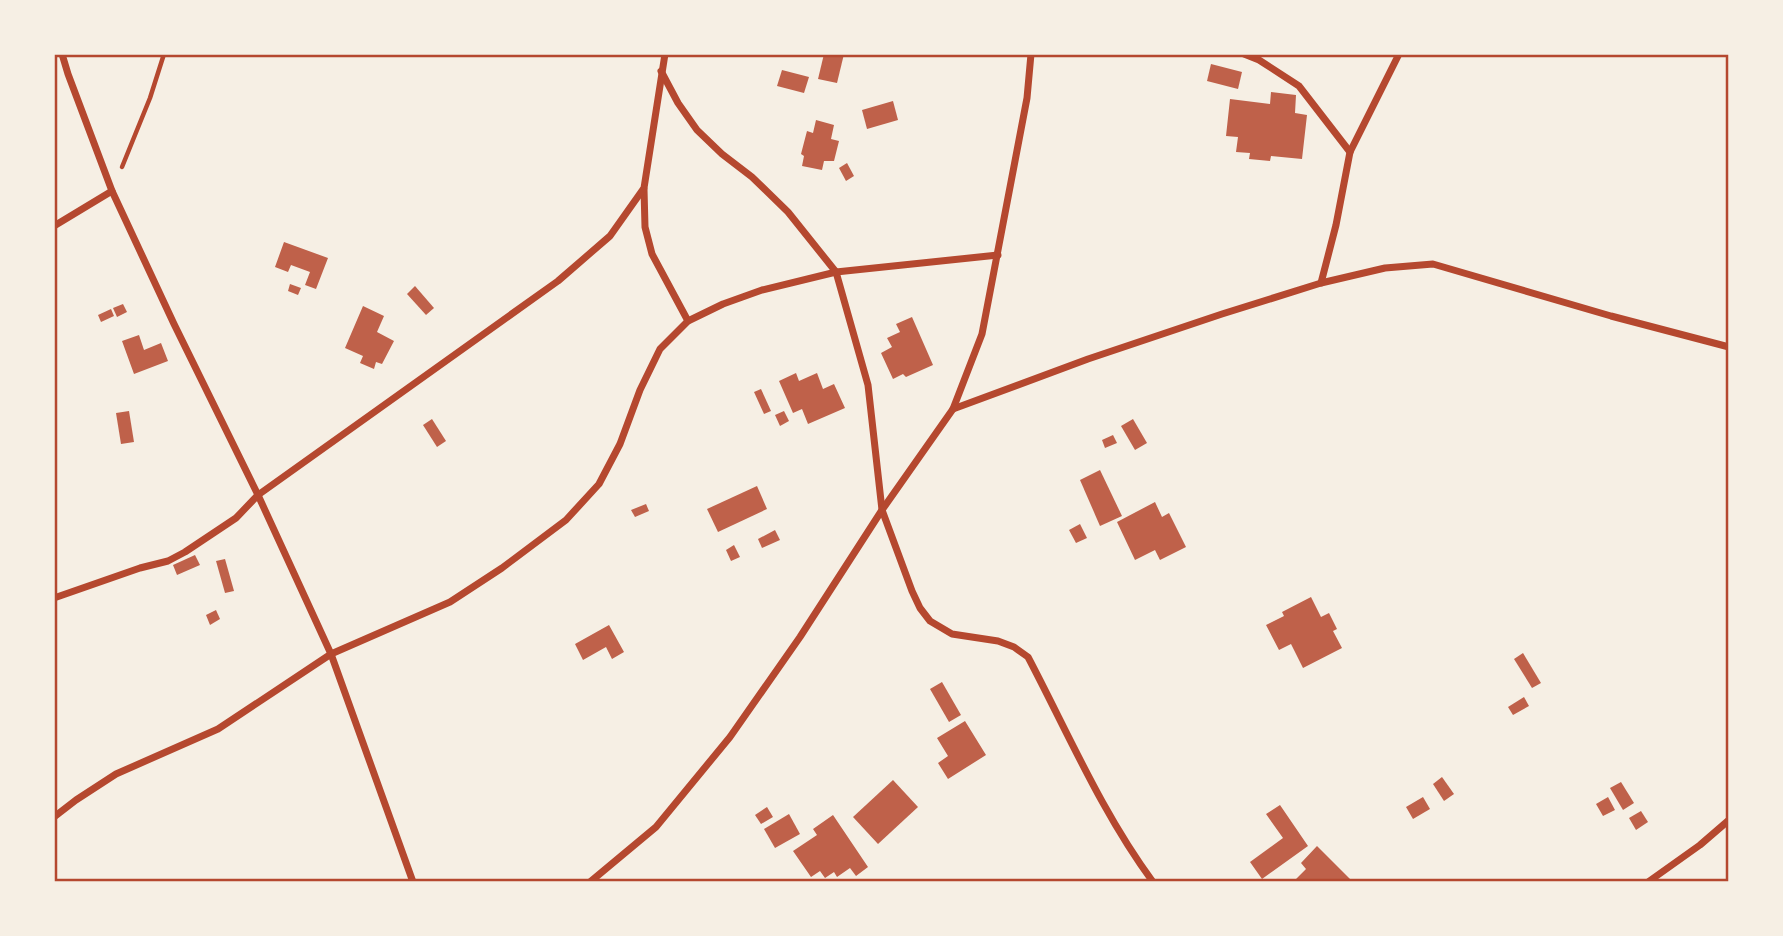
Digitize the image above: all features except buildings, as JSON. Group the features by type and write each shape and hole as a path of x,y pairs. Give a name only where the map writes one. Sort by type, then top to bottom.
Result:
{"street":[{"path":"62,54 112,191 331,654 413,882"},
{"path":"665,54 644,188 645,227 652,254 688,321"},
{"path":"590,882 656,827 730,737 953,409 982,334 1027,98 1031,54"},
{"path":"1244,54 1259,60 1298,86 1350,152"},
{"path":"1321,283 1336,225 1350,152 1399,54"},
{"path":"661,71 678,103 697,130 788,212 836,272 867,385 882,510 920,608 930,621 952,634 999,641 1028,657 1100,799 1134,857 1153,882"},
{"path":"54,598 168,561 236,519 258,495 558,282 610,236 644,188"},
{"path":"54,226 112,191"},
{"path":"54,817 116,774 218,729 331,654 450,602 502,568 566,520 599,484 620,444 640,390 660,349 688,321 723,304 762,290 836,272 998,255"},
{"path":"953,409 1088,359 1321,283 1385,268 1433,264 1729,347"},
{"path":"1648,882 1700,845 1729,820"}],"path":[{"path":"112,191 150,98 164,54"}]}
